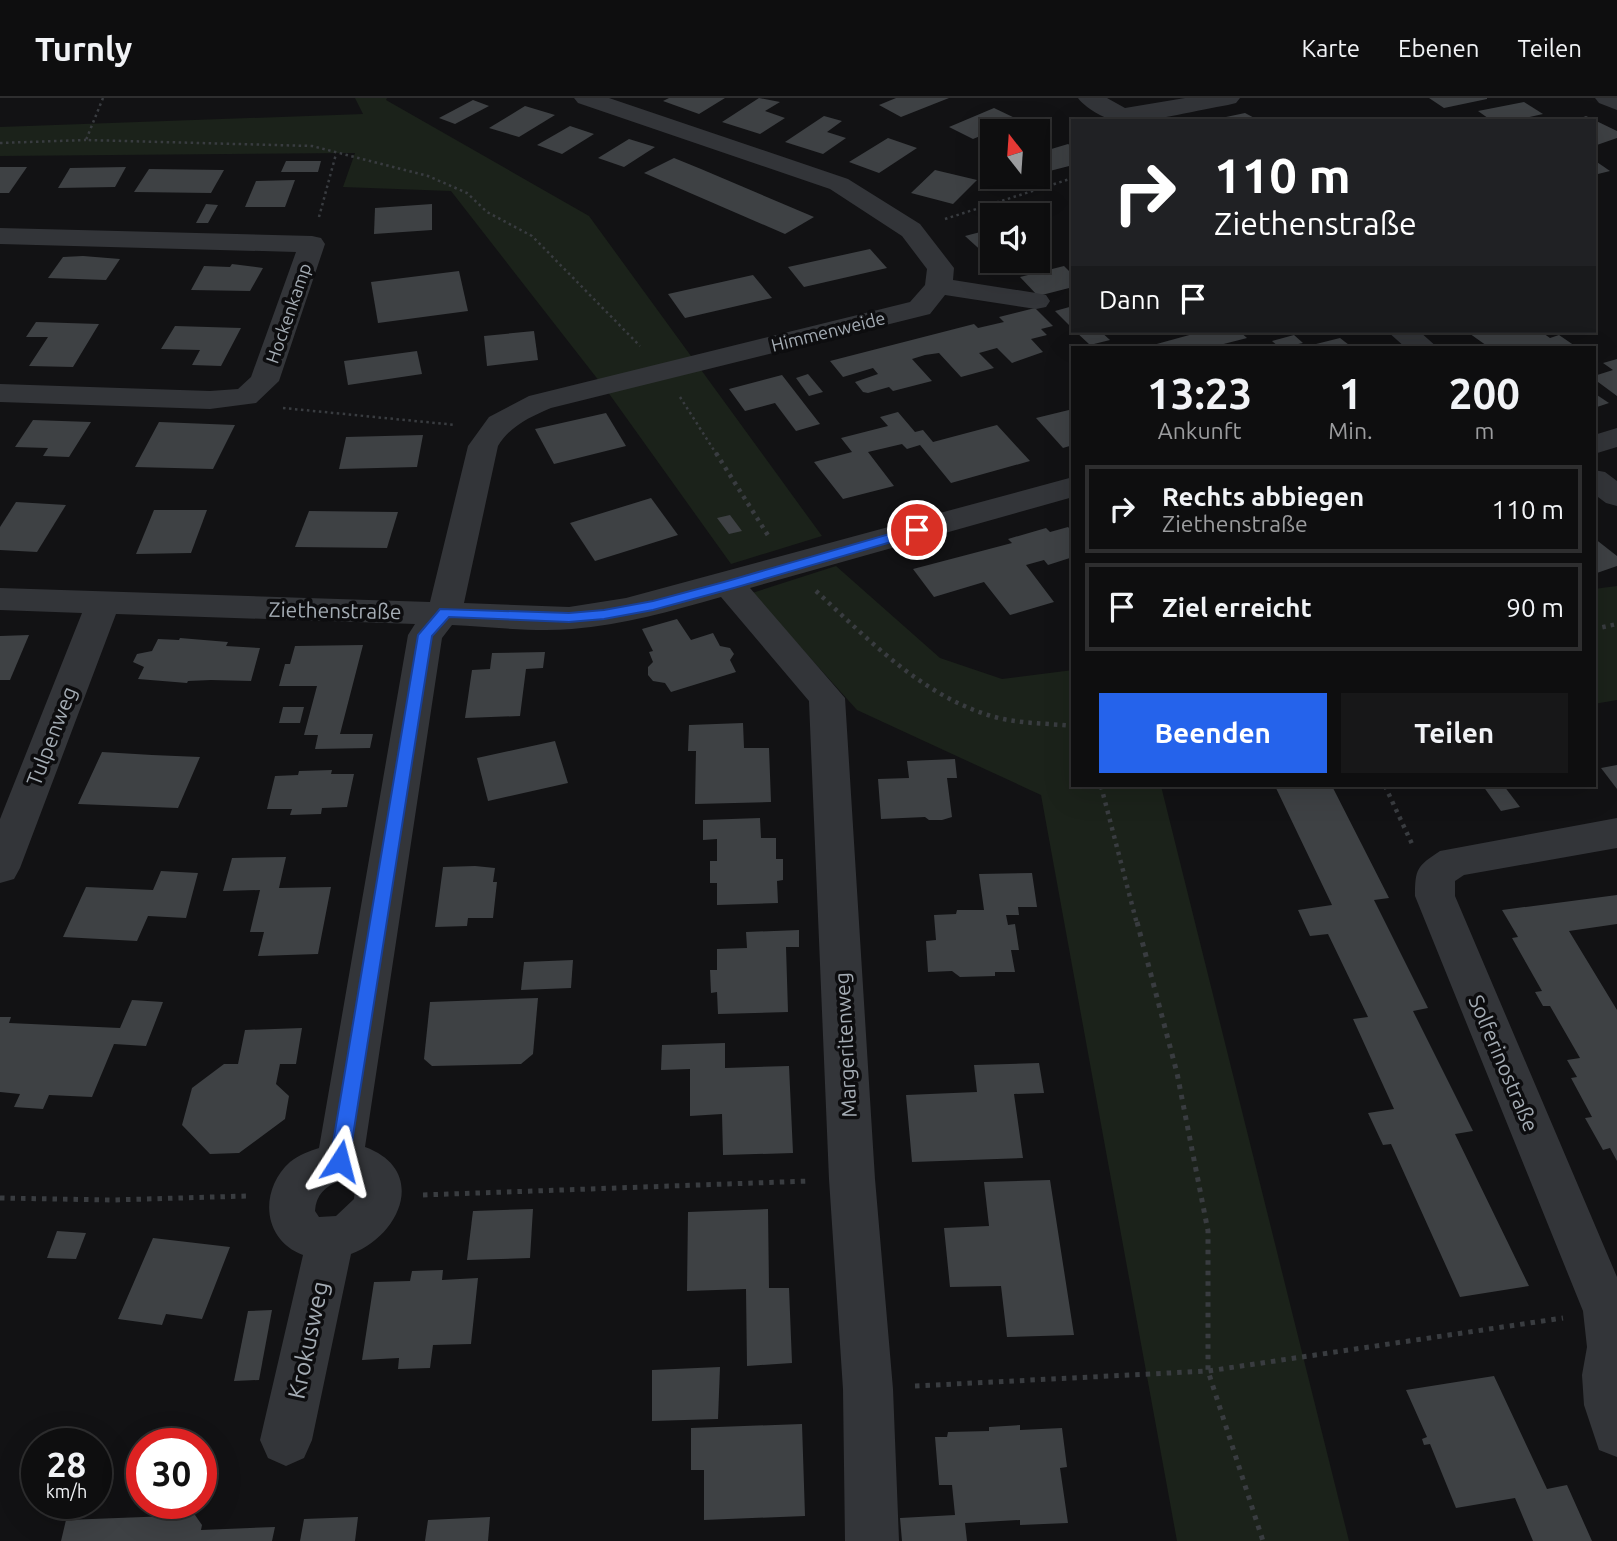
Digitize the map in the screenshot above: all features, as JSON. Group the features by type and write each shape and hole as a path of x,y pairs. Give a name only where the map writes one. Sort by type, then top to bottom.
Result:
{"street":[{"path":"586,98 839,184 911,230 941,268 938,286 1036,301"},
{"path":"1090,98 1127,118 1228,98"},
{"path":"1607,98 1617,103"},
{"name":"Hockenkamp","path":"0,236 312,244 264,382 246,397"},
{"name":"Himmenweide","path":"492,428 512,414 540,402 920,308 938,286"},
{"path":"1404,333 1421,346"},
{"path":"0,393 210,400 246,397"},
{"path":"340,1161 425,635 445,612 482,446 492,428"},
{"path":"1596,444 1617,438"},
{"name":"Ziethenstraße","path":"0,599 569,618 604,615 653,606 1071,488"},
{"name":"Margeritenweg","path":"729,585 827,698 852,1180 868,1389 872,1541"},
{"name":"Tulpenweg","path":"0,868 103,604"},
{"path":"1435,874 1454,862 1617,833"},
{"name":"Solferinostraße","path":"1435,874 1435,896 1607,1311 1612,1347 1607,1375 1609,1405 1617,1432"},
{"path":"340,1161 357,1163 370,1170 379,1182 380,1197 371,1217 354,1232 330,1240 312,1237 297,1228 291,1212 292,1195 303,1179 320,1167 340,1161"},
{"name":"Krokusweg","path":"286,1440 330,1240"}],"path":[{"path":"86,140 103,98"},
{"path":"0,144 86,140 312,146 428,176 467,193 487,212 532,236 664,372 787,566 916,680 947,699 989,716 1071,726"},
{"path":"312,244 336,154"},
{"path":"911,230 1071,179"},
{"path":"246,397 274,407 492,428"},
{"path":"1596,629 1617,624"},
{"path":"1101,787 1177,1073 1208,1231 1208,1371 1263,1541"},
{"path":"1385,787 1411,844 1435,874"},
{"path":"380,1197 852,1180"},
{"path":"0,1198 112,1200 292,1195"},
{"path":"868,1389 1208,1371 1607,1311"}],"shaded area":[{"path":"355,98 387,98 386,100 589,216 822,536 731,564 610,395 451,191 343,187 355,153 0,156 0,127 363,114"},
{"path":"836,566 940,658 1002,679 1071,670 1071,787 1161,787 1349,1541 1177,1541 1041,795 857,710 752,593"},
{"path":"1617,586 1617,700 1596,704 1596,589"}],"building":[{"path":"669,98 725,98 699,114 663,101"},
{"path":"759,98 780,102 765,111 785,118 760,134 722,122"},
{"path":"896,98 949,98 901,117 879,105"},
{"path":"1429,98 1487,98 1487,99 1444,108"},
{"path":"473,100 489,106 455,124 439,118"},
{"path":"1524,102 1543,114 1521,119 1489,119 1478,111"},
{"path":"525,106 555,115 519,137 489,128"},
{"path":"994,108 1017,119 980,119 980,136 973,139 949,127"},
{"path":"1245,113 1256,119 1228,119 1226,117"},
{"path":"824,116 842,121 827,132 846,138 823,154 785,142"},
{"path":"1596,121 1617,131 1617,138 1596,145"},
{"path":"570,126 594,134 562,154 537,145"},
{"path":"888,138 917,148 879,173 849,162"},
{"path":"629,139 655,147 624,167 598,158"},
{"path":"1068,144 1071,146 1071,166 1050,171 1050,149"},
{"path":"674,158 814,217 785,234 644,173"},
{"path":"286,161 321,161 318,172 281,172"},
{"path":"1596,161 1610,171 1596,174"},
{"path":"0,167 27,167 9,193 0,193"},
{"path":"126,167 115,187 58,188 70,168"},
{"path":"149,169 224,170 211,193 134,192"},
{"path":"935,170 977,180 953,204 911,193"},
{"path":"295,180 285,207 245,207 256,181"},
{"path":"206,204 218,205 208,223 196,223"},
{"path":"432,204 432,230 374,234 375,208"},
{"path":"980,232 980,250 965,236"},
{"path":"870,249 887,268 804,287 788,267"},
{"path":"63,257 120,259 106,280 48,278"},
{"path":"232,264 263,268 250,291 191,290 204,266 230,267"},
{"path":"1064,266 1071,273 1071,288 1038,296 1020,277 1050,273 1050,270"},
{"path":"459,271 468,311 378,323 371,282"},
{"path":"753,275 772,298 685,318 668,294"},
{"path":"1071,307 1071,327 1055,311"},
{"path":"1035,308 1053,326 1041,329 1047,335 1031,339 1043,352 1012,363 997,348 979,353 994,368 961,377 939,353 925,355 912,359 932,381 893,391 889,387 868,393 863,392 855,382 878,374 873,368 843,377 830,361 974,324 978,328 1004,322 999,317"},
{"path":"36,322 99,324 73,367 29,366 48,337 26,337"},
{"path":"175,326 241,328 221,366 192,365 200,350 161,349"},
{"path":"534,331 538,360 487,366 484,336"},
{"path":"1077,333 1102,333 1110,340 1090,345"},
{"path":"1197,333 1241,333 1247,338 1216,346 1153,345"},
{"path":"1469,333 1543,333 1550,338 1559,335 1575,346 1487,346"},
{"path":"1294,335 1303,343 1278,346 1272,341"},
{"path":"1340,338 1350,346 1308,346"},
{"path":"417,351 422,374 348,385 344,361"},
{"path":"1617,359 1617,396 1596,380 1596,375 1613,370 1603,363"},
{"path":"808,374 823,392 809,396 796,378"},
{"path":"782,375 820,424 796,431 775,403 745,411 729,389"},
{"path":"1596,394 1609,403 1596,407"},
{"path":"1071,409 1071,446 1063,448 1036,418"},
{"path":"898,412 915,432 923,430 933,442 997,425 1030,461 951,483 920,445 907,449 902,444 868,452 894,486 843,499 814,462 852,452 841,438 888,426 880,417"},
{"path":"606,413 626,446 554,464 535,429"},
{"path":"33,420 91,422 69,457 43,456 48,448 15,447"},
{"path":"159,422 235,425 213,469 135,467"},
{"path":"423,435 417,467 339,469 346,437"},
{"path":"651,498 678,535 595,561 570,523"},
{"path":"16,502 66,505 37,552 0,550 0,527"},
{"path":"154,510 207,510 191,553 136,554"},
{"path":"309,511 398,512 387,548 295,547"},
{"path":"730,515 742,531 729,534 717,518"},
{"path":"1068,527 1071,530 1071,558 1048,565 1044,560 1026,565 1054,602 1010,615 984,582 934,597 913,569 1012,543 1008,539 1046,528 1050,532"},
{"path":"1596,540 1617,556 1617,566 1596,573"},
{"path":"677,619 691,640 713,633 720,646 730,648 734,654 730,660 736,672 671,692 665,683 653,681 648,675 648,667 653,662 649,652 653,651 642,629"},
{"path":"29,635 10,680 0,680 0,636"},
{"path":"158,639 228,642 226,646 260,648 251,681 211,680 187,683 138,679 144,667 133,662 137,654 152,651"},
{"path":"363,645 340,734 373,734 370,748 315,749 318,735 304,735 317,686 279,686 285,664 290,664 295,646"},
{"path":"545,652 543,668 526,669 520,716 465,718 472,670 490,669 492,653"},
{"path":"283,707 304,707 300,723 279,723"},
{"path":"743,723 744,748 769,748 771,802 695,804 696,751 688,751 689,725"},
{"path":"555,741 568,783 488,801 477,758"},
{"path":"102,752 200,757 178,808 78,804"},
{"path":"955,759 957,778 947,778 952,817 942,820 929,820 925,817 881,819 878,779 909,778 907,761"},
{"path":"1617,765 1617,789 1601,768"},
{"path":"332,770 331,774 354,774 347,807 322,808 321,814 290,815 292,809 267,809 275,776 298,775 299,771"},
{"path":"1275,787 1333,787 1389,898 1374,900 1428,1008 1413,1011 1473,1131 1455,1134 1529,1286 1460,1297 1391,1144 1383,1145 1368,1113 1394,1109 1353,1019 1368,1017 1328,934 1310,936 1298,910 1332,905"},
{"path":"1484,787 1505,787 1520,807 1501,811"},
{"path":"760,818 761,838 776,838 776,859 783,859 783,880 777,881 778,903 717,905 717,883 710,883 710,861 717,861 717,839 703,840 703,820"},
{"path":"286,857 279,888 331,887 318,954 258,956 264,932 250,932 260,890 223,891 232,858"},
{"path":"443,867 495,868 493,882 497,882 493,918 468,918 467,926 435,927"},
{"path":"161,871 198,873 186,918 148,916 137,941 63,937 86,887 153,890"},
{"path":"1032,873 1037,907 1018,907 1019,915 1006,915 1008,925 1015,924 1019,950 1011,950 1015,972 995,972 995,976 960,977 952,971 928,972 926,941 936,940 934,915 956,914 957,910 984,910 979,874"},
{"path":"1617,895 1617,924 1569,931 1617,1010 1617,1161 1610,1148 1603,1150 1585,1118 1592,1117 1571,1078 1577,1077 1567,1060 1580,1058 1550,1006 1543,1006 1535,992 1542,991 1512,938 1518,937 1502,910"},
{"path":"799,930 799,947 786,947 788,1012 718,1014 717,992 711,993 710,970 717,970 717,949 747,948 746,932"},
{"path":"573,960 571,988 521,990 524,962"},
{"path":"538,998 533,1054 521,1064 432,1066 424,1059 430,1002"},
{"path":"132,1000 163,1002 146,1046 114,1044 92,1097 49,1095 43,1109 14,1107 20,1094 0,1092 0,1017 11,1017 9,1023 120,1028"},
{"path":"302,1028 296,1064 280,1064 276,1084 289,1096 285,1119 239,1153 210,1154 182,1125 192,1088 224,1064 238,1064 245,1030"},
{"path":"725,1043 725,1068 789,1066 793,1153 723,1155 722,1114 690,1116 690,1069 661,1070 662,1045"},
{"path":"1039,1063 1044,1093 1014,1094 1023,1158 912,1162 906,1095 977,1092 974,1065"},
{"path":"1050,1180 1074,1335 1007,1337 1001,1286 950,1287 944,1228 989,1226 984,1182"},
{"path":"533,1209 530,1258 467,1260 473,1211"},
{"path":"768,1209 769,1288 789,1288 792,1363 747,1366 746,1289 687,1291 688,1212"},
{"path":"57,1231 86,1233 76,1259 47,1258"},
{"path":"153,1238 230,1247 202,1319 166,1314 162,1325 118,1319"},
{"path":"443,1270 442,1280 478,1278 471,1344 433,1345 430,1368 398,1369 399,1358 362,1360 374,1282 410,1281 412,1271"},
{"path":"272,1310 259,1380 234,1381 248,1311"},
{"path":"720,1367 718,1419 652,1421 652,1370"},
{"path":"1494,1376 1547,1489 1567,1485 1592,1541 1533,1541 1515,1498 1456,1508 1430,1444 1424,1445 1422,1439 1427,1437 1406,1390"},
{"path":"802,1424 805,1516 704,1520 704,1470 691,1470 691,1428"},
{"path":"1020,1425 1020,1430 1062,1428 1067,1467 1060,1468 1068,1523 1020,1525 1020,1520 965,1523 967,1541 902,1541 900,1518 955,1515 952,1485 939,1485 935,1437 947,1437 948,1432 989,1431 989,1427"},
{"path":"358,1517 355,1541 300,1541 304,1519"},
{"path":"490,1517 488,1541 425,1541 428,1520"},
{"path":"198,1519 202,1525 201,1530 275,1527 272,1541 61,1541 66,1520"}],"route":[{"path":"340,1161 425,635 445,612 569,618 604,615 653,606 917,530"}]}
